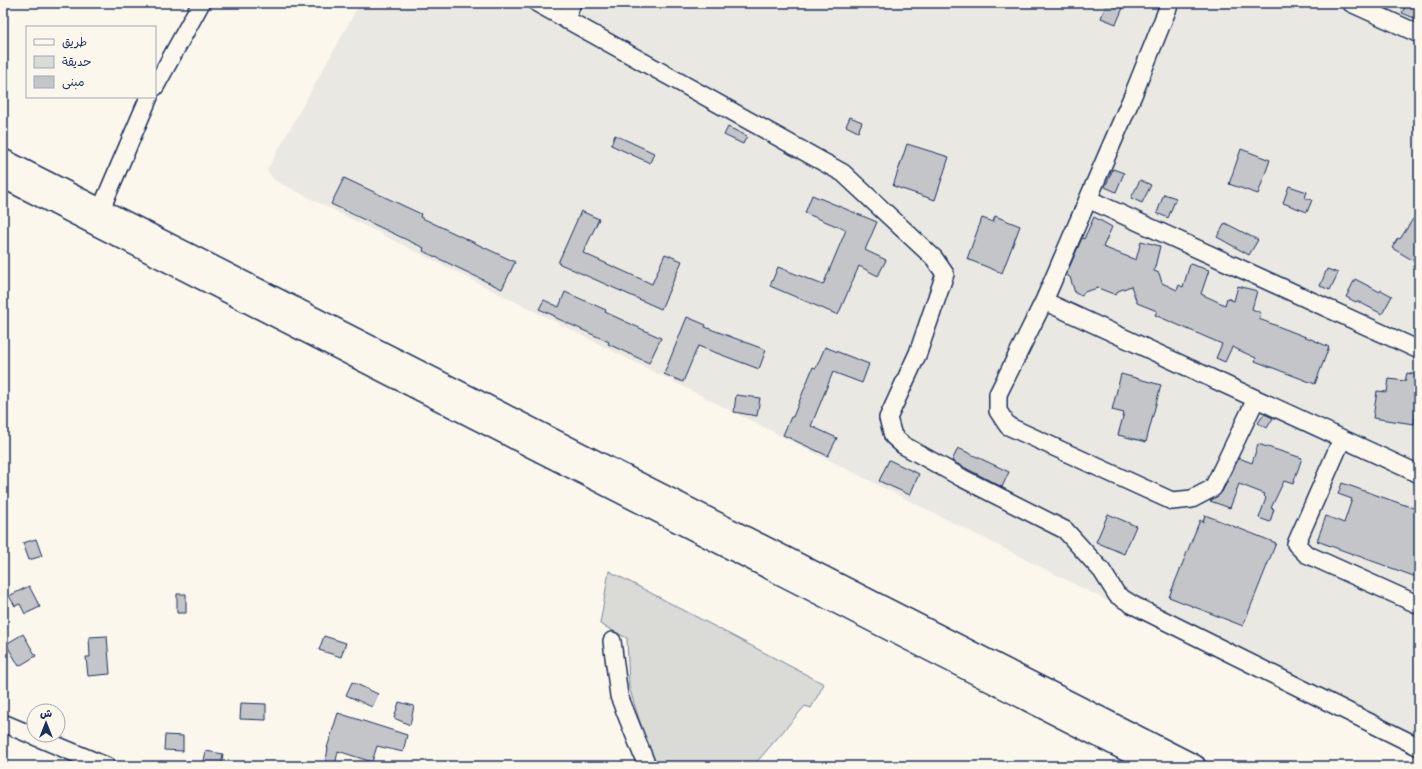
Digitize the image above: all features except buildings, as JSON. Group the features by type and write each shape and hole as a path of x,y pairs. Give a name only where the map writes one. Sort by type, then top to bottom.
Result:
{"main road":[{"path":"3,160 95,215 1156,766"},
{"path":"3,177 95,215 1195,766"}],"street":[{"path":"156,85 201,3"},
{"path":"537,3 844,173 934,258 945,274 918,352 888,418 893,436 903,445 962,478 1065,530 1102,571 1117,595 1132,605 1419,747"},
{"path":"566,20 572,3"},
{"path":"1170,3 1044,301 998,394 998,411 1008,426 1172,501 1192,499 1213,488 1256,399"},
{"path":"1352,3 1419,34"},
{"path":"95,215 149,98"},
{"path":"1088,199 1419,350"},
{"path":"1044,301 1419,474"},
{"path":"1342,439 1296,544 1306,554 1419,605"},
{"path":"612,641 619,696 647,766"},
{"path":"3,723 106,766"}],"shaded area":[{"path":"360,3 1419,3 1419,758 274,180 267,170"}],"green space":[{"path":"609,571 824,684 811,708 805,706 754,765 655,766 629,687 627,638 600,624"}]}
